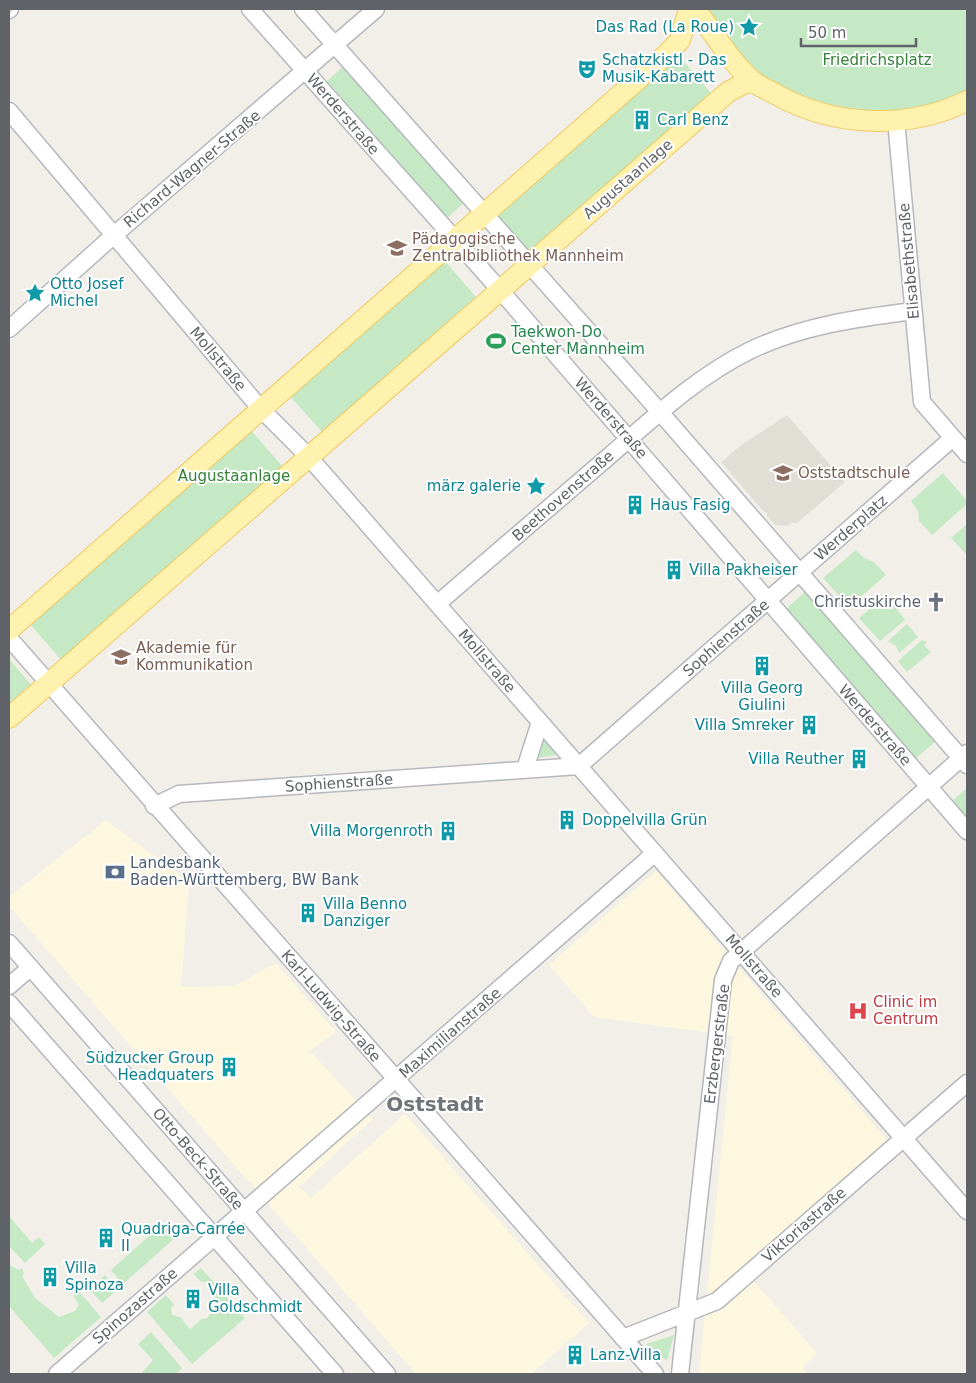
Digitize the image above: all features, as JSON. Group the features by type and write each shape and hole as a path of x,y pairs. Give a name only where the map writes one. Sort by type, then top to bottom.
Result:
{"main road":[{"path":"9,630 260,408 310,368 453,240 668,53 680,40 690,9 701,17 754,82 793,103 817,112 858,120 896,120 944,110 967,101"},
{"name":"Augustaanlage","path":"9,718 728,92 743,84 754,82"}],"street":[{"name":"Werderstraße","path":"250,9 453,240 500,290 967,831"},
{"path":"303,9 965,759"},
{"name":"Richard-Wagner-Straße","path":"9,329 113,236 376,9"},
{"name":"Mollstraße","path":"9,111 260,408 308,456 967,1211"},
{"name":"Elisabethstraße","path":"896,120 922,402 967,454"},
{"name":"Beethovenstraße","path":"438,604 660,412 721,367 748,351 776,339 853,319 913,310"},
{"name":"Werderplatz","path":"800,573 947,443"},
{"name":"Sophienstraße","path":"154,806 179,794 579,766 800,573"},
{"name":"Karl-Ludwig-Straße","path":"9,638 154,806 655,1374"},
{"path":"525,769 540,722"},
{"name":"Erzbergerstraße","path":"680,1374 723,980 731,961 929,788 965,759"},
{"name":"Maximilianstraße","path":"214,1238 655,853"},
{"name":"Otto-Beck-Straße","path":"9,943 387,1374"},
{"path":"9,986 30,968"},
{"path":"9,1003 334,1374"},
{"name":"Viktoriastraße","path":"623,1338 717,1301 967,1083"},
{"name":"Spinozastraße","path":"57,1374 214,1238"}],"shaded area":[{"name":"Oststadtschule","path":"787,415 845,482 797,523 791,523 788,526 775,525 767,516 767,512 764,512 721,462 740,446"},
{"path":"106,820 189,882 181,987 234,986 276,963 336,1032 310,1051 373,1119 299,1187 311,1198 405,1114 589,1323 531,1374 416,1374 9,906 9,897"},
{"path":"656,871 891,1145 743,1269 817,1353 802,1368 808,1374 699,1374 733,1036 594,1017 549,965"}],"green space":[{"name":"Friedrichsplatz","path":"703,9 967,9 967,91 945,100 901,111 857,111 835,107 791,91 763,77 737,52"},
{"path":"680,57 711,93 528,252 496,213"},
{"path":"344,66 465,202 447,218 327,81"},
{"path":"444,260 476,297 322,432 289,395"},
{"name":"Augustaanlage","path":"250,429 282,466 61,660 29,623"},
{"path":"943,473 967,501 967,504 932,535 919,521 918,511 911,501"},
{"path":"967,524 967,555 951,538"},
{"path":"856,550 864,558 874,562 886,575 849,607 823,578"},
{"path":"806,591 936,741 916,758 786,609"},
{"path":"887,595 905,620 880,641 859,618"},
{"path":"907,624 918,637 899,653 896,646 888,641"},
{"path":"922,640 927,642 924,645 931,652 907,672 898,661"},
{"path":"9,659 33,687 9,708"},
{"path":"544,740 557,755 537,758"},
{"path":"967,788 967,817 953,800"},
{"path":"9,1216 32,1243 39,1237 45,1244 25,1263 9,1246"},
{"path":"164,1223 176,1237 123,1284 111,1270"},
{"path":"9,1265 19,1270 22,1268 24,1274 22,1276 35,1298 59,1317 75,1311 79,1305 74,1297 75,1287 101,1317 54,1358 9,1306"},
{"path":"201,1268 245,1318 192,1364 147,1312 166,1295 174,1305 171,1307 172,1315 180,1317 190,1329 203,1318 206,1319 220,1303 209,1292 209,1283 200,1281 194,1274"},
{"path":"105,1275 117,1290 102,1303 89,1289"},
{"path":"151,1332 182,1368 176,1374 141,1374 153,1360 138,1344"},
{"path":"674,1335 667,1361 646,1344"}],"tram line":[{"path":"9,14 13,9"}],"place":[{"name":"Das Rad (La Roue)","path":"749,27"},
{"name":"Schatzkistl - Das Musik-Kabarett","path":"587,69"},
{"name":"Carl Benz","path":"642,120"},
{"name":"Pädagogische Zentralbibliothek Mannheim","path":"397,248"},
{"name":"Otto Josef Michel","path":"35,293"},
{"name":"Taekwon-Do Center Mannheim","path":"496,341"},
{"name":"Oststadtschule","path":"783,473"},
{"name":"märz galerie","path":"536,486"},
{"name":"Haus Fasig","path":"635,505"},
{"name":"Villa Pakheiser","path":"674,570"},
{"name":"Christuskirche","path":"936,602"},
{"name":"Akademie für Kommunikation","path":"121,657"},
{"name":"Villa Georg Giulini","path":"762,666"},
{"name":"Villa Smreker","path":"809,725"},
{"name":"Villa Reuther","path":"859,759"},
{"name":"Doppelvilla Grün","path":"567,820"},
{"name":"Villa Morgenroth","path":"448,831"},
{"name":"Landesbank Baden-Württemberg, BW Bank","path":"115,872"},
{"name":"Villa Benno Danziger","path":"308,913"},
{"name":"Clinic im Centrum","path":"858,1011"},
{"name":"Südzucker Group Headquaters","path":"229,1067"},
{"name":"Quadriga-Carrée II","path":"106,1238"},
{"name":"Villa Spinoza","path":"50,1277"},
{"name":"Villa Goldschmidt","path":"193,1299"},
{"name":"Lanz-Villa","path":"575,1355"}],"district":[{"name":"Oststadt","path":"435,1104"}]}
